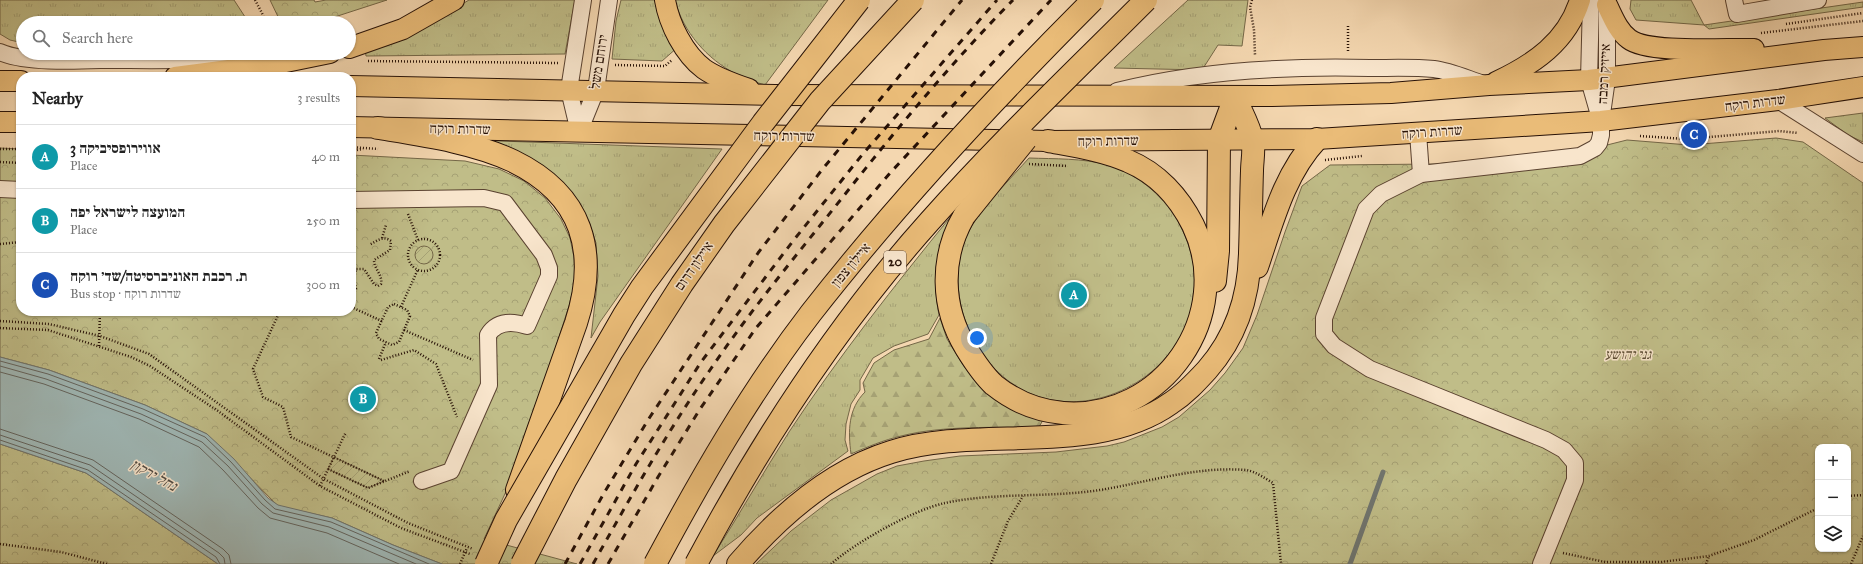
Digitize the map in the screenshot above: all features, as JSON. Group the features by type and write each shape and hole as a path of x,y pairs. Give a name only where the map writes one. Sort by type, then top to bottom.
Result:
{"highway":[{"path":"763,123 847,0"},
{"path":"506,520 624,315 642,287 763,123 859,0"},
{"name":"איילון דרום","path":"522,564 566,480 624,377 682,284 724,224 820,101 913,0"},
{"name":"איילון צפון","path":"655,564 696,489 764,379 811,314 924,179 1044,50 1093,0"},
{"name":"20","path":"696,564 723,512 773,430 843,328 929,222 1065,79 1144,2"},
{"path":"1120,24 964,216 953,240 949,255 946,282 948,303 954,324 963,343 975,362 993,384 1015,398 1029,405 1047,411 1070,413 1092,412 1116,406 1142,394 1161,380 1186,356 1196,343 1210,308 1218,251 1219,140 1235,97"},
{"path":"1235,97 1253,140 1250,273 1242,310"},
{"path":"378,128 445,141 498,155 527,169 554,191 573,214 583,238 586,256 584,295 576,323 506,520 486,564"},
{"path":"738,564 786,513 825,485 852,469 871,459 892,451 921,445 959,440 1084,433 1119,426 1155,413 1182,395 1213,363 1229,340 1242,310 1282,194 1299,161 1317,139"},
{"path":"1048,141 1107,153 1136,165 1152,175 1171,192 1182,206 1193,225 1200,243 1205,268 1203,306 1189,346 1178,362 1161,380"}],"main road":[{"path":"356,46 403,29 453,0"},
{"path":"665,0 673,28 686,49 704,68 715,75 740,86 775,95"},
{"path":"1489,85 1524,68 1558,41 1569,26 1580,0"},
{"path":"1602,2 1620,29 1628,38 1632,41 1648,46 1689,50 1824,50"},
{"path":"356,86 775,95 1235,97 1391,93 1489,85 1598,79 1824,50 1863,47"},
{"path":"212,72 296,60"},
{"path":"0,81 16,81"},
{"name":"שדרות רוקח","path":"356,127 1048,141 1317,139 1601,121 1778,100 1863,87"},
{"path":"0,122 16,122"}],"street":[{"path":"356,38 387,29 453,0"},
{"name":"ירוחם משל","path":"579,132 569,90 572,63 584,0"},
{"name":"ירוחם משל","path":"579,132 596,90 598,65 609,0"},
{"path":"1734,0 1737,14 1799,2 1818,0"},
{"name":"אייזיק רמבה","path":"1601,121 1598,79 1606,53 1602,2"},
{"path":"0,52 7,56 16,57"},
{"path":"58,60 194,60"},
{"path":"1098,96 1149,83 1255,70 1348,67 1435,69 1489,85"},
{"path":"1778,100 1863,154"},
{"path":"1544,557 1575,480 1575,463 1564,450 1546,440 1370,369 1334,346 1324,334 1324,318 1366,209 1380,194 1421,174 1580,156 1589,152 1599,143 1601,135 1601,121"},
{"path":"1418,133 1421,174"},
{"path":"0,189 16,190"},
{"path":"356,200 484,198 502,202 505,203 547,261 549,276 527,326 515,322 504,323 492,329 488,335 489,385 451,471 418,475"}],"path":[{"path":"256,0 263,16"},
{"path":"1252,0 1250,7 1254,30 1255,70"},
{"path":"1755,34 1863,20"},
{"path":"1348,24 1348,67"},
{"path":"598,65 666,66 686,49"},
{"path":"366,61 572,63"},
{"path":"356,147 367,148 356,150"},
{"path":"0,149 16,150"},
{"path":"1299,161 1311,164 1320,160 1366,156"},
{"path":"0,162 16,163"},
{"path":"402,200 418,240"},
{"path":"382,238 386,225"},
{"path":"356,269 364,269 374,284 378,286 381,284 382,280 374,264 374,260 390,250 392,246 391,241 386,237 369,245"},
{"path":"423,238 438,244 442,255 436,268 426,272 411,266 407,255 413,242 418,240 423,238"},
{"path":"0,244 16,242"},
{"path":"401,307 418,269"},
{"path":"394,304 401,307 407,310 410,316 398,342 392,345 379,339 376,333 388,307 394,304"},
{"path":"356,309 382,321"},
{"path":"99,346 100,316"},
{"path":"278,316 254,369 263,397 283,407 291,437 384,481"},
{"path":"0,321 49,324 100,336 149,354 324,479 408,523 467,548 460,564"},
{"path":"0,328 48,330 131,357 150,366 218,411 320,486 402,528 465,552"},
{"path":"404,330 489,366"},
{"path":"386,342 380,360 414,350 436,364 459,422"},
{"path":"320,486 346,432"},
{"path":"328,469 368,488 384,481 418,475"},
{"path":"831,564 869,538 910,515 945,503 1099,490 1200,470 1248,470 1273,483 1281,564"},
{"path":"1851,496 1863,494"},
{"path":"991,564 1008,521 1023,496"},
{"path":"1544,557 1605,562 1661,562 1709,556 1754,540 1815,510"},
{"path":"1851,564 1863,536"},
{"path":"0,544 61,552 107,564"},
{"path":"1706,564 1709,556"}],"green space":[{"path":"0,0 234,0 244,16 16,16 16,41 10,40 0,34"},
{"path":"270,0 314,0 315,2 326,0 387,0 338,16 278,16"},
{"path":"469,0 575,0 565,54 366,56 365,49 427,25"},
{"path":"621,0 655,0 678,47 662,61 612,59 616,21"},
{"path":"675,0 828,0 765,85 746,79 715,61 690,34"},
{"path":"1188,0 1248,0 1242,46 1218,45 1202,70 1114,68"},
{"path":"1631,0 1691,0 1704,25 1636,20 1630,9"},
{"path":"1863,2 1863,7 1709,29 1704,25"},
{"path":"1863,113 1863,142 1848,135 1825,118"},
{"name":"גני יהושע","path":"1776,138 1803,142 1863,183 1863,564 756,564 791,531 831,500 877,474 897,466 960,456 1056,452 1107,446 1124,442 1162,427 1179,417 1210,390 1225,373 1243,348 1257,315 1302,186 1330,165 1435,164 1595,148 1627,140 1689,145"},
{"path":"472,140 722,149 600,322 591,338 598,276 596,243 589,222 575,197 559,179"},
{"path":"0,148 16,149 16,316 356,316 356,155 465,161 499,169 524,181 545,198 561,219 570,238 574,257 575,281 569,306 516,470 484,539 577,564 442,564 393,545 332,518 278,506 207,434 145,405 49,370 0,357"},
{"path":"1029,158 1089,161 1120,169 1141,181 1160,197 1175,216 1181,227 1195,278 1187,323 1163,361 1128,388 1085,401 1042,398 1001,375 969,330 961,303 958,275 959,260 963,246 975,221 987,205"},
{"path":"952,215 943,241 936,275 939,315 928,334 894,346 873,358 860,380 860,390 851,404 846,424 845,440 848,451 757,518 741,535 713,556 779,447 808,404 868,321"},
{"path":"420,246 428,246 433,251 431,262 428,264 420,264 415,259 415,251"},
{"path":"940,318 947,339 963,365 977,383 1043,420 1039,427 970,428 918,432 869,446 851,454 850,421 852,413 859,399 865,392 863,383 874,363 894,350 929,339"},
{"path":"0,444 86,473 218,564 0,564"},
{"path":"334,457 384,481 368,488 328,469"}],"water":[{"name":"נחל ירקון","path":"0,357 49,370 145,405 207,434 234,459 268,498 278,505 332,518 393,545 442,564 218,564 86,473 0,444"}],"waterway":[{"path":"1350,564 1383,472"}],"railway":[{"path":"565,564 604,493 648,420 758,253 821,171 962,0"},
{"path":"580,564 636,464 701,362 793,241 862,155 997,0"},
{"path":"593,564 664,441 742,324 907,118 969,46 1013,0"},
{"path":"608,564 658,477 700,409 756,328 891,172 1051,0"}],"place":[{"name":"ת. רכבת האוניברסיטה/שד׳ רוקח","path":"1694,135"},
{"name":"אווירופסיביקה 3","path":"1074,295"},
{"name":"המועצה לישראל יפה","path":"363,399"}]}
